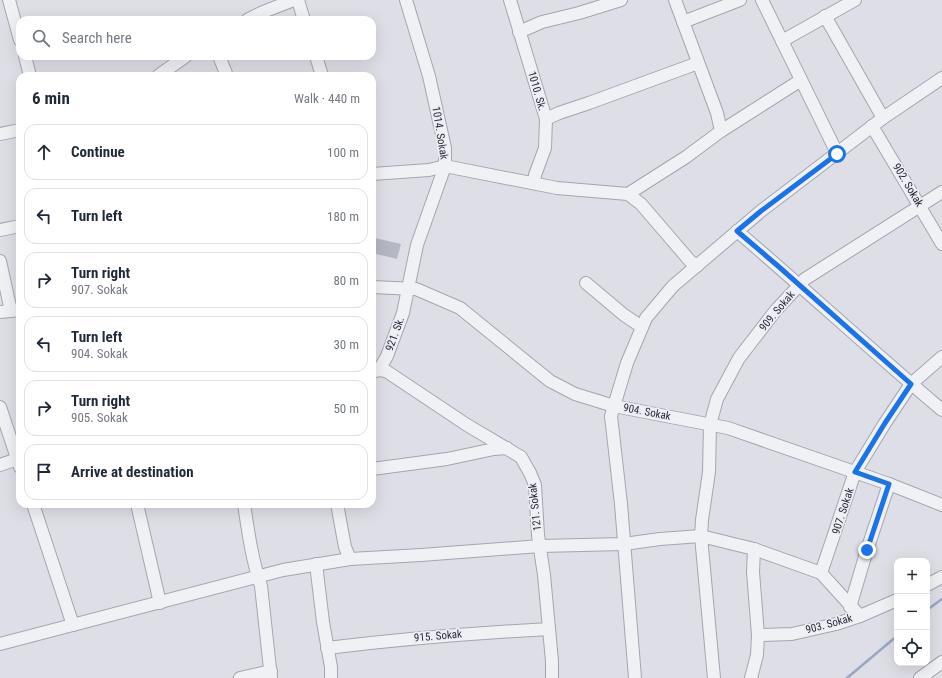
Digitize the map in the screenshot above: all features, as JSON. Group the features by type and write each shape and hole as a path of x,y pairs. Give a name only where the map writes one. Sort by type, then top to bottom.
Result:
{"street":[{"path":"9,0 16,25"},
{"path":"254,16 273,4 294,0"},
{"path":"298,0 303,16"},
{"name":"1014. Sokak","path":"406,0 429,76 444,148 445,166 418,245 408,288"},
{"name":"1010. Sk.","path":"510,0 546,119 545,148 534,183"},
{"path":"519,32 542,22 579,13 620,0"},
{"path":"676,0 717,113 721,131"},
{"path":"683,22 740,0"},
{"path":"762,0 837,154"},
{"path":"782,41 855,0"},
{"path":"825,16 883,118"},
{"path":"26,60 29,72"},
{"path":"164,72 180,60"},
{"path":"220,60 225,72"},
{"path":"317,60 321,72"},
{"path":"546,119 698,63"},
{"path":"635,678 621,504 611,416 627,363 646,318 673,286 761,211 872,126 942,78"},
{"path":"628,194 686,157 721,131 801,80"},
{"name":"902. Sokak","path":"872,126 942,244"},
{"path":"0,134 16,131"},
{"path":"376,174 429,170 445,166 557,188 628,194 641,204 690,261 697,266"},
{"name":"909. Sokak","path":"714,678 701,536 709,472 710,425 717,399 740,358 776,310 805,279 942,192"},
{"path":"0,230 16,227"},
{"path":"737,231 942,410"},
{"path":"0,261 10,311"},
{"path":"586,283 624,315 642,327"},
{"name":"904. Sokak","path":"376,287 416,289 460,308 550,381 575,394 614,406 728,428 889,484 942,506"},
{"name":"921. Sk.","path":"376,370 387,356 403,313 408,288"},
{"name":"907. Sokak","path":"821,573 855,472 911,384 942,357"},
{"name":"121. Sokak","path":"376,371 386,371 467,425 521,457 534,485 549,629 552,678"},
{"path":"0,407 16,453"},
{"path":"376,468 447,459 494,449 506,448"},
{"path":"0,465 16,462"},
{"path":"850,607 889,484"},
{"path":"34,508 73,625"},
{"path":"137,508 160,603"},
{"path":"240,678 271,674 261,586 250,540 245,508"},
{"path":"338,508 344,547 350,559"},
{"path":"0,644 283,570 316,564 350,559 540,546 624,544 660,539 701,536 754,549 821,573 850,607 860,616"},
{"path":"751,678 757,655 758,635 753,572 754,549"},
{"path":"316,564 327,648 331,667 331,678"},
{"path":"930,583 942,577"},
{"name":"903. Sokak","path":"758,635 792,634 836,624 860,616 894,601"},
{"name":"915. Sokak","path":"327,648 397,639 549,629"},
{"path":"920,678 942,662"}],"building":[{"path":"376,238 401,244 397,259 376,254"}],"waterway":[{"path":"930,608 942,599"},
{"path":"847,678 894,639"}],"route":[{"path":"837,154 761,211 737,231 911,384 855,472 889,484 867,550"}]}
